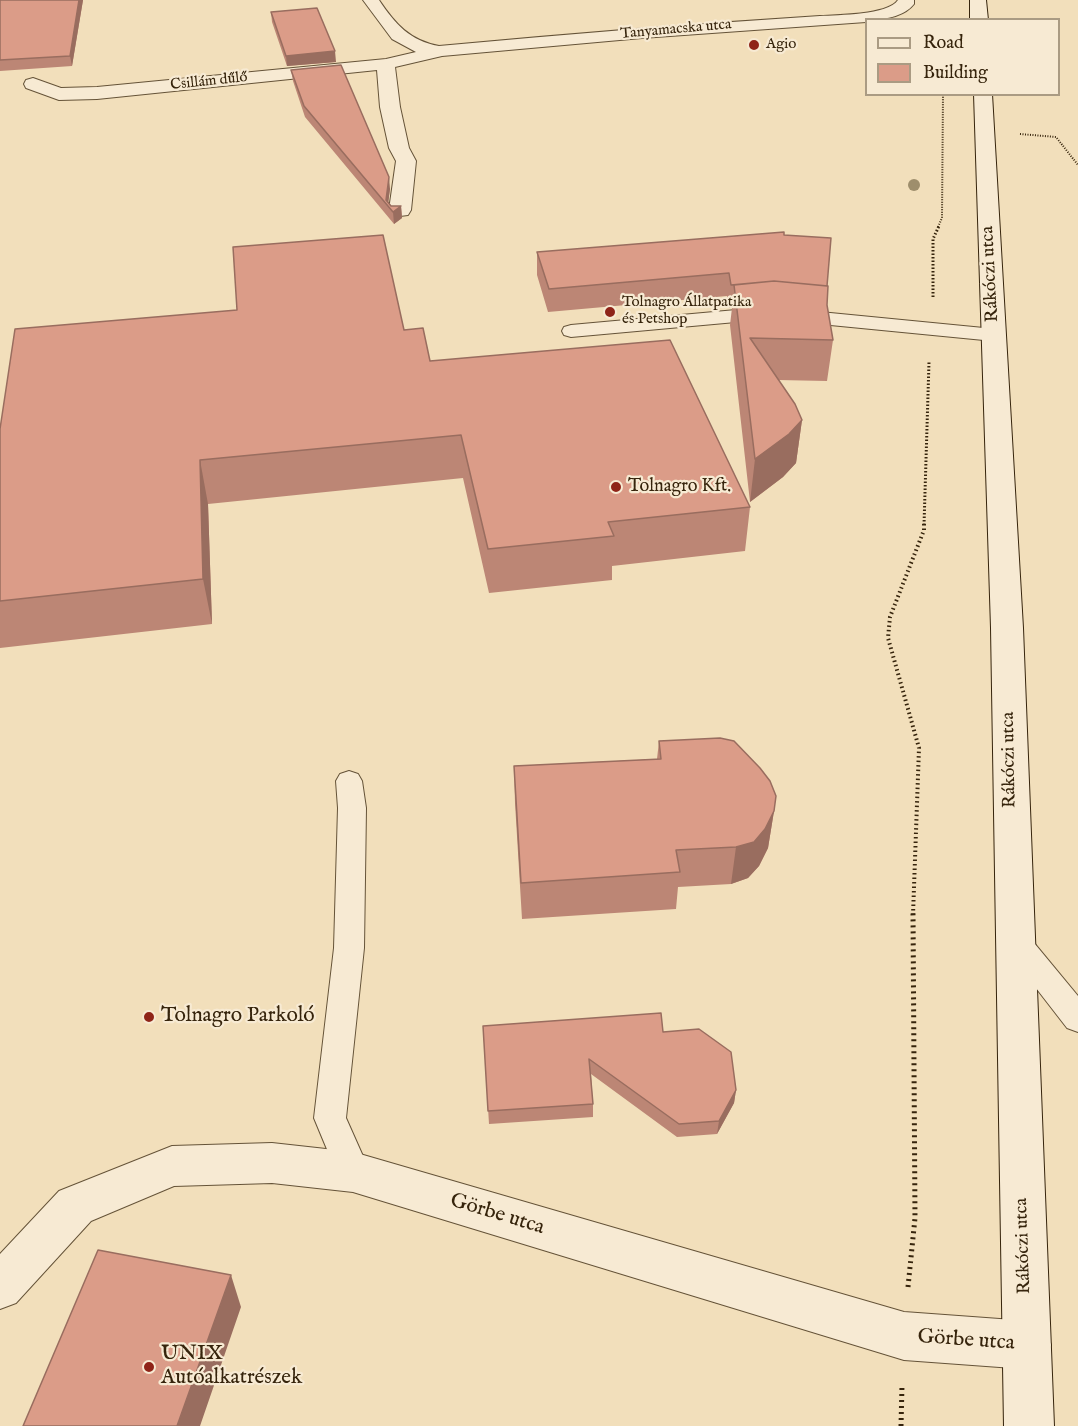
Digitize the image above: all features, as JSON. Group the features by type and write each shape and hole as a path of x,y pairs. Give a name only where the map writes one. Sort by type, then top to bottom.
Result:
{"street":[{"path":"371,0 384,20 404,42 425,50 439,51"},
{"name":"Tanyamacska utca","path":"439,51 642,33 859,18 898,9 906,4 906,0"},
{"path":"978,0 979,18"},
{"name":"Csillám dűlő","path":"33,84 59,94 97,93 386,64 439,51"},
{"path":"386,64 390,107 399,148 406,161 399,210"},
{"name":"Rákóczi utca","path":"983,96 1007,628 1029,1426"},
{"name":"Görbe utca","path":"0,1287 75,1206 172,1166 272,1163 353,1172 904,1336 1027,1345"}],"lane":[{"path":"571,331 769,314 994,335"},
{"path":"349,781 352,807 349,948 330,1118 353,1172"},
{"path":"1015,940 1078,1019"}],"path":[{"path":"985,131 1056,137 1078,165"},
{"path":"890,617 888,638 919,748 913,917 915,1218 904,1336 901,1426"}],"building":[{"path":"0,0 79,0 70,56 0,60"},
{"path":"317,8 335,51 286,56 271,12"},
{"path":"341,65 389,177 386,200 391,206 401,206 393,212 304,106 291,70"},
{"path":"784,232 784,235 831,238 827,286 774,281 731,285 729,273 549,289 537,252"},
{"path":"383,235 404,330 423,328 430,361 670,340 750,507 608,522 614,536 488,549 461,435 200,460 203,579 0,601 0,429 15,329 237,310 233,247"},
{"path":"774,281 828,286 827,305 833,340 750,338 795,404 802,420 789,434 755,459 734,285"},
{"path":"720,738 734,741 770,781 776,796 774,811 765,829 754,842 736,847 676,850 680,872 521,883 514,766 661,759 659,741"},
{"path":"661,1013 663,1032 699,1029 731,1052 736,1090 719,1121 679,1124 589,1059 593,1104 488,1111 483,1026"},
{"name":"UNIX Autóalkatrészek","path":"98,1250 231,1275 177,1426 23,1426"}],"place":[{"name":"Agio","path":"754,45"},
{"name":"Tolnagro Állatpatika és Petshop","path":"610,312"},
{"name":"Tolnagro Kft.","path":"616,487"},
{"name":"Tolnagro Parkoló","path":"149,1017"},
{"name":"UNIX Autóalkatrészek","path":"149,1367"}]}
